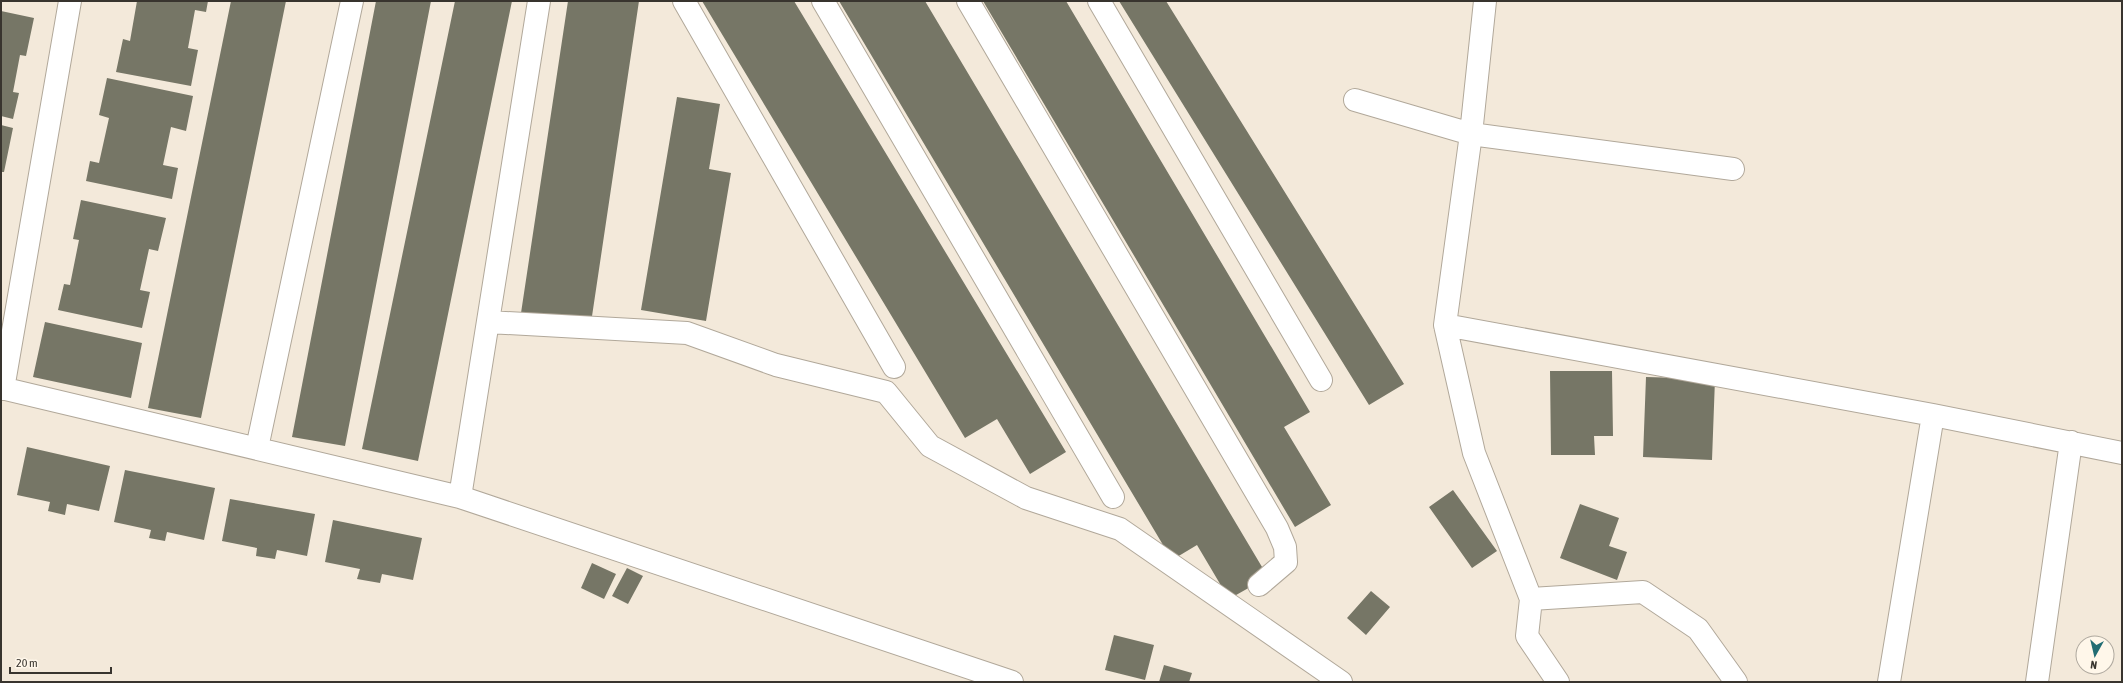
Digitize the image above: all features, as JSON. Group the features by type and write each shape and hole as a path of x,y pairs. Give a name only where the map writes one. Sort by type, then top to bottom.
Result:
{"street":[{"path":"70,1 2,389 460,497 1012,682"},
{"path":"257,448 352,1"},
{"path":"460,497 539,1"},
{"path":"684,1 894,367"},
{"path":"823,1 1113,497"},
{"path":"968,1 1277,528 1286,547 1286,562 1259,585"},
{"path":"1099,1 1321,380"},
{"path":"1485,1 1471,134 1445,325 1474,453 1532,598 1527,636 1558,682"},
{"path":"1355,100 1471,134 1733,169"},
{"path":"488,322 687,333 776,365 886,392 930,446 1026,498 1120,529 1341,682"},
{"path":"1445,325 1933,415 2122,453"},
{"path":"1889,682 1933,415"},
{"path":"2037,682 2071,442"},
{"path":"1532,598 1643,592 1698,629 1736,682"}],"building":[{"path":"137,1 208,1 206,12 195,10 188,48 198,50 191,86 116,72 123,39 130,41"},
{"path":"231,1 286,1 201,418 148,408"},
{"path":"376,1 431,1 345,446 292,437"},
{"path":"455,1 512,1 418,461 362,449"},
{"path":"568,1 639,1 591,323 521,313"},
{"path":"702,1 794,1 1066,452 1030,474 997,419 965,438"},
{"path":"839,1 925,1 1268,577 1229,599 1197,545 1172,560"},
{"path":"983,1 1066,1 1310,412 1284,427 1331,505 1295,527"},
{"path":"1119,1 1166,1 1404,384 1369,405"},
{"path":"1,11 34,18 26,56 20,55 13,92 19,93 13,119 1,116"},
{"path":"107,78 193,96 186,131 171,127 163,165 178,168 172,199 86,181 90,161 99,163 109,118 99,115"},
{"path":"677,97 720,104 709,169 731,173 706,321 641,310"},
{"path":"1,125 13,128 4,172 1,172"},
{"path":"81,200 166,218 158,251 149,249 140,290 150,292 142,328 58,310 64,284 70,285 79,240 73,239"},
{"path":"45,322 142,343 131,398 33,377"},
{"path":"1550,371 1612,371 1613,436 1594,436 1595,455 1551,455"},
{"path":"1646,377 1715,379 1712,460 1643,457"},
{"path":"27,447 110,466 99,511 67,504 65,515 48,511 50,502 17,495"},
{"path":"125,470 215,488 204,540 167,532 165,541 149,538 151,530 114,522"},
{"path":"1453,490 1497,551 1472,568 1429,507"},
{"path":"230,499 315,514 307,556 277,550 275,559 256,556 257,548 222,541"},
{"path":"1580,504 1619,518 1609,546 1627,552 1617,580 1560,558"},
{"path":"333,520 422,538 413,580 382,574 380,583 357,579 360,569 325,562"},
{"path":"592,563 616,574 604,599 581,588"},
{"path":"627,568 643,576 628,604 612,596"},
{"path":"1371,591 1390,607 1366,635 1347,618"},
{"path":"1114,635 1154,645 1145,680 1105,670"},
{"path":"1164,665 1192,673 1189,682 1159,682"}]}
